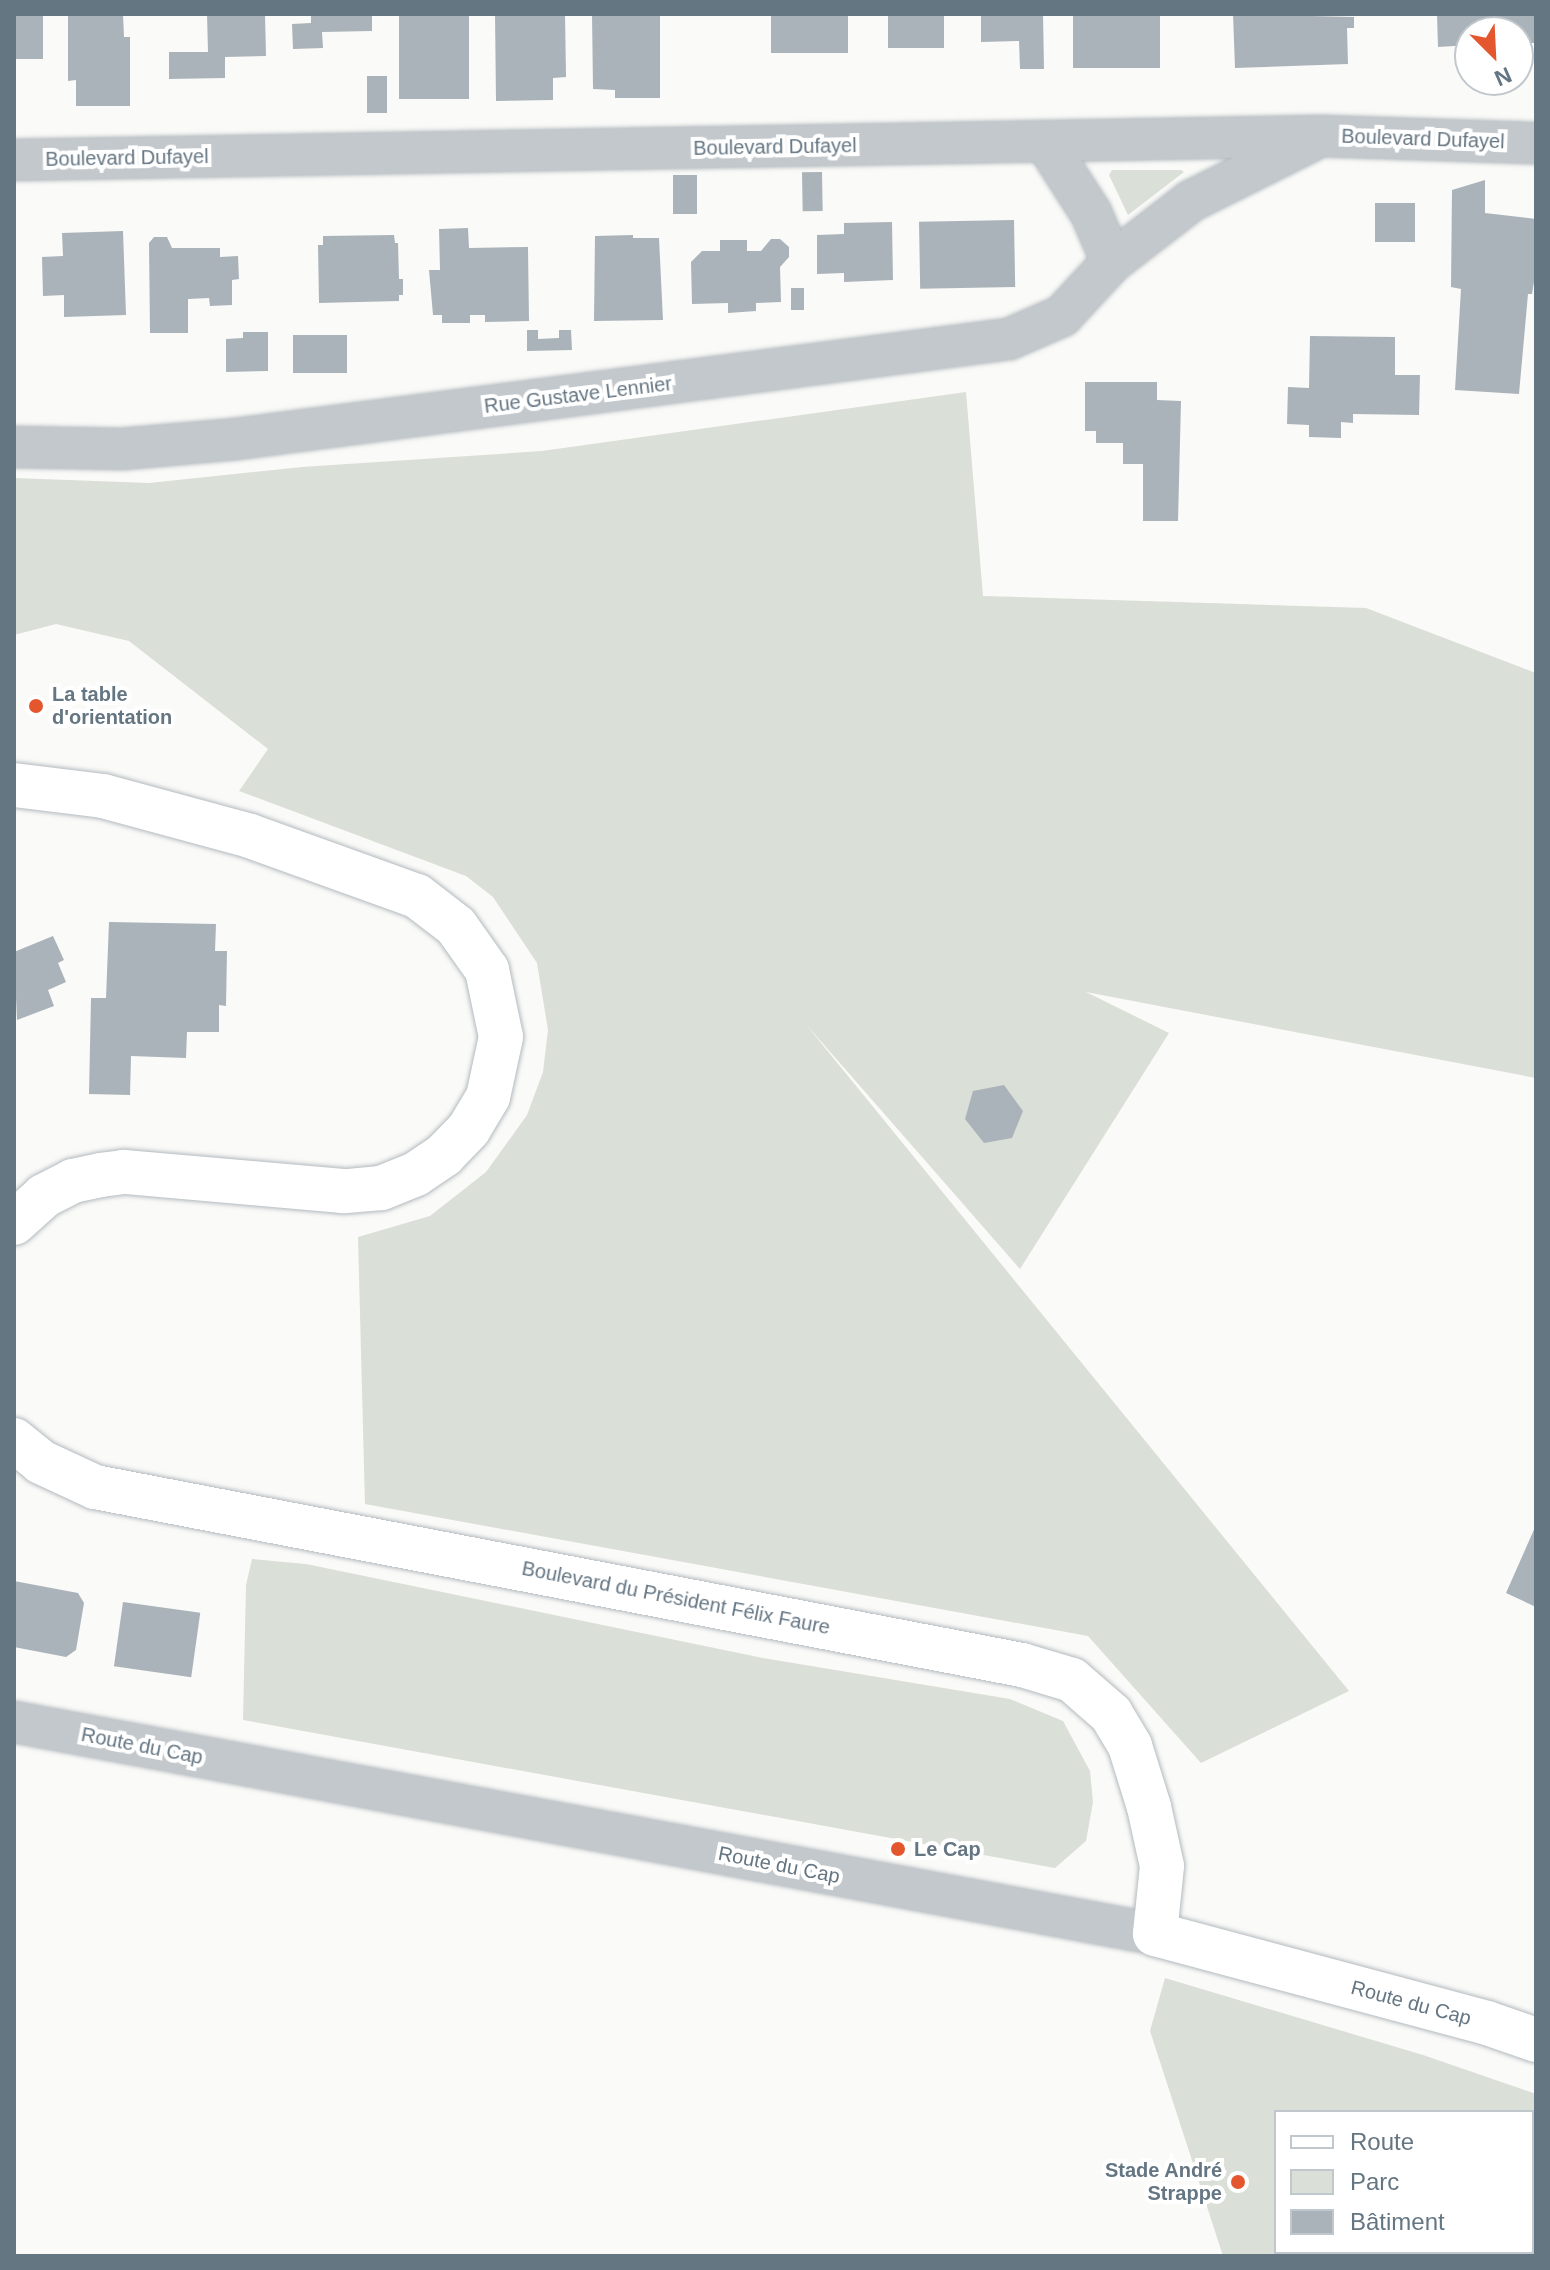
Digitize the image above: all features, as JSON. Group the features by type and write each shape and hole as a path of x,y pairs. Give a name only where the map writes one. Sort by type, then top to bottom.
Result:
{"street":[{"name":"Boulevard Dufayel","path":"14,160 1321,136 1536,143"},
{"name":"Rue Gustave Lennier","path":"14,447 122,449 236,439 1009,339 1062,316 1112,262 1191,201 1321,136"},
{"path":"1046,143 1091,213 1112,262"},
{"path":"14,785 103,796 250,836 417,896 456,926 487,970 501,1037 488,1097 469,1129 444,1155 416,1174 381,1188 343,1191 124,1172 73,1181 44,1196 14,1223"},
{"name":"Boulevard du Président Félix Faure","path":"14,1440 41,1462 95,1487 1022,1665 1072,1680 1111,1714 1130,1746 1149,1807 1162,1866 1155,1934"},
{"name":"Route du Cap","path":"14,1722 1155,1934 1487,2023 1536,2040"}],"green space":[{"path":"1112,170 1184,172 1128,215 1109,175"},
{"path":"966,392 983,596 1366,608 1536,673 1536,1078 1086,992 1169,1033 1020,1269 804,1022 1349,1691 1201,1763 1088,1636 365,1504 358,1237 430,1216 486,1172 527,1115 543,1072 548,1030 537,963 493,897 466,876 239,791 268,749 129,641 56,624 14,635 14,478 149,483 302,467 542,451"},
{"path":"252,1559 306,1564 763,1658 1010,1699 1063,1721 1090,1771 1093,1802 1086,1841 1055,1868 243,1720 246,1585"},
{"name":"Stade André Strappe","path":"1165,1978 1423,2055 1536,2094 1536,2256 1223,2256 1150,2031"}],"building":[{"path":"14,14 43,14 43,59 14,59"},
{"path":"68,14 123,14 124,37 130,37 130,106 76,106 76,80 68,81"},
{"path":"207,14 265,14 266,56 225,57 225,78 169,79 169,52 208,52"},
{"path":"311,14 372,14 372,31 322,32 323,48 293,49 292,24 311,23"},
{"path":"399,14 469,14 469,99 399,99"},
{"path":"495,14 565,14 566,77 553,78 553,100 496,101"},
{"path":"592,14 660,14 660,98 615,98 615,90 593,89"},
{"path":"771,14 848,14 848,53 771,53"},
{"path":"888,14 944,14 944,48 888,48"},
{"path":"981,14 1043,14 1044,69 1020,69 1019,41 981,42"},
{"path":"1073,14 1160,14 1160,68 1073,68"},
{"path":"1233,14 1354,17 1354,28 1347,28 1348,64 1235,68"},
{"path":"1437,14 1536,14 1536,43 1534,16 1454,16 1454,46 1438,47"},
{"path":"367,76 387,76 387,113 367,113"},
{"path":"802,172 822,172 823,211 803,211"},
{"path":"673,175 697,175 697,214 673,214"},
{"path":"1485,180 1485,213 1536,219 1536,270 1532,294 1528,294 1519,394 1455,390 1461,289 1451,287 1452,190"},
{"path":"1375,203 1415,203 1415,242 1375,242"},
{"path":"1014,220 1015,287 920,289 919,222"},
{"path":"892,222 893,280 844,282 844,273 817,274 817,235 844,234 844,223"},
{"path":"468,228 469,248 528,247 529,321 485,322 485,315 470,315 470,323 442,323 442,315 433,315 429,270 440,270 439,229"},
{"path":"123,231 126,315 64,317 64,295 43,296 42,257 63,256 62,233"},
{"path":"394,235 395,243 398,243 399,279 403,279 403,295 399,295 399,301 319,303 318,245 323,245 323,236"},
{"path":"633,235 633,238 659,238 663,320 594,321 595,236"},
{"path":"154,237 167,237 172,248 220,248 220,257 238,256 239,279 232,280 232,305 210,306 209,298 188,299 188,333 150,333 149,243"},
{"path":"771,239 780,239 789,247 789,257 780,267 781,302 756,303 756,311 728,313 728,303 692,304 691,262 702,251 720,251 720,240 747,240 747,251 761,251"},
{"path":"791,288 804,288 804,310 791,310"},
{"path":"527,330 538,330 538,339 559,338 559,330 571,330 572,350 527,351"},
{"path":"243,332 268,332 268,371 226,372 226,339 243,338"},
{"path":"293,335 347,335 347,373 293,373"},
{"path":"1310,336 1395,337 1395,375 1420,375 1419,415 1353,414 1353,423 1341,422 1341,438 1309,437 1309,425 1287,424 1288,387 1309,388"},
{"path":"1085,382 1157,382 1157,400 1181,401 1178,521 1143,521 1143,464 1123,464 1123,443 1096,443 1096,431 1085,431"},
{"path":"109,922 216,924 215,951 227,951 226,1006 219,1005 219,1032 187,1032 186,1058 131,1056 130,1095 89,1094 91,998 106,998"},
{"path":"53,936 64,960 58,963 66,982 48,990 54,1006 17,1020 14,952"},
{"path":"1004,1085 1023,1111 1012,1138 984,1143 965,1119 973,1091"},
{"path":"1536,1525 1536,1607 1506,1593"},
{"path":"14,1581 78,1593 84,1603 76,1650 66,1657 14,1647"},
{"path":"123,1602 200,1613 191,1677 114,1666"}],"place":[{"name":"La table d'orientation","path":"36,706"},
{"name":"Le Cap","path":"898,1849"},
{"name":"Stade André Strappe","path":"1238,2182"}]}
